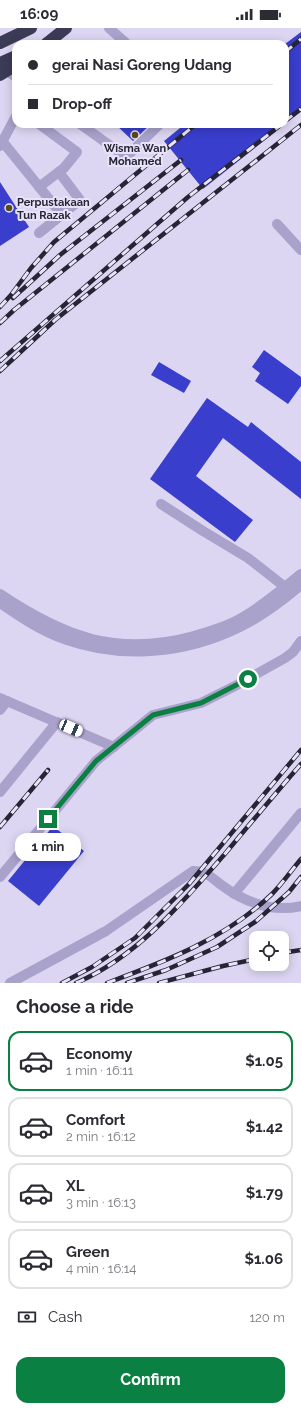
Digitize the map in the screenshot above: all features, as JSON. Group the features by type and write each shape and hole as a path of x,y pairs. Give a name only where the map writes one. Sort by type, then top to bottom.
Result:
{"highway":[{"path":"0,43 31,28"},
{"path":"51,40 66,28"}],"street":[{"path":"109,28 119,40"},
{"path":"12,123 1,144 62,215"},
{"path":"39,187 70,161 77,152 44,128"},
{"path":"86,128 126,156 156,128"},
{"path":"39,232 80,200 58,172"},
{"path":"278,224 301,250"},
{"path":"161,504 248,558 285,586"},
{"path":"0,594 43,620 66,631 90,639 114,643 157,643 180,640 225,626 242,618 301,574"},
{"path":"0,603 40,628 62,639 89,647 112,651 158,651 203,642 228,633 264,613 301,585"},
{"path":"0,877 96,761 153,715 201,703 235,686 285,658 293,652 301,641"},
{"path":"0,710 4,699 114,747"},
{"path":"0,792 56,722"},
{"path":"234,894 301,813"},
{"path":"10,983 106,931 193,871 208,873 234,894 249,902 265,907 281,909 301,906"}],"building":[{"path":"301,32 301,111 289,121 289,41"},
{"path":"119,128 147,128 133,141"},
{"path":"180,128 280,128 203,189 164,141"},
{"name":"Perpustakaan Tun Razak","path":"0,182 29,227 0,246"},
{"path":"264,350 301,377 301,386 288,404 255,381 260,373 252,367"},
{"path":"159,362 191,381 184,393 151,375"},
{"path":"207,398 248,427 251,422 301,462 301,499 223,438 196,476 253,520 235,542 150,479"},
{"path":"53,826 84,851 39,906 8,881"}],"railway":[{"path":"289,49 301,39"},
{"path":"289,118 301,109"},
{"path":"0,371 55,320 301,125"},
{"path":"0,307 54,242 191,128"},
{"path":"0,361 188,197 277,128"},
{"path":"13,298 60,255 181,160"},
{"path":"0,323 14,310 188,170"},
{"path":"62,983 92,967 135,938 189,884 301,750"},
{"path":"76,983 119,959 157,928 208,874 301,764"},
{"path":"0,827 48,770"},
{"path":"107,983 173,957 235,924 272,894 301,859"},
{"path":"127,983 166,970 217,947 255,922 289,892 301,877"},
{"path":"289,952 301,950"},
{"path":"159,983 249,960"}],"place":[{"name":"Wisma Wan Mohamed","path":"135,135"},
{"name":"Perpustakaan Tun Razak","path":"9,208"}],"route":[{"path":"48,819 96,761 153,715 201,703 248,679"}]}
